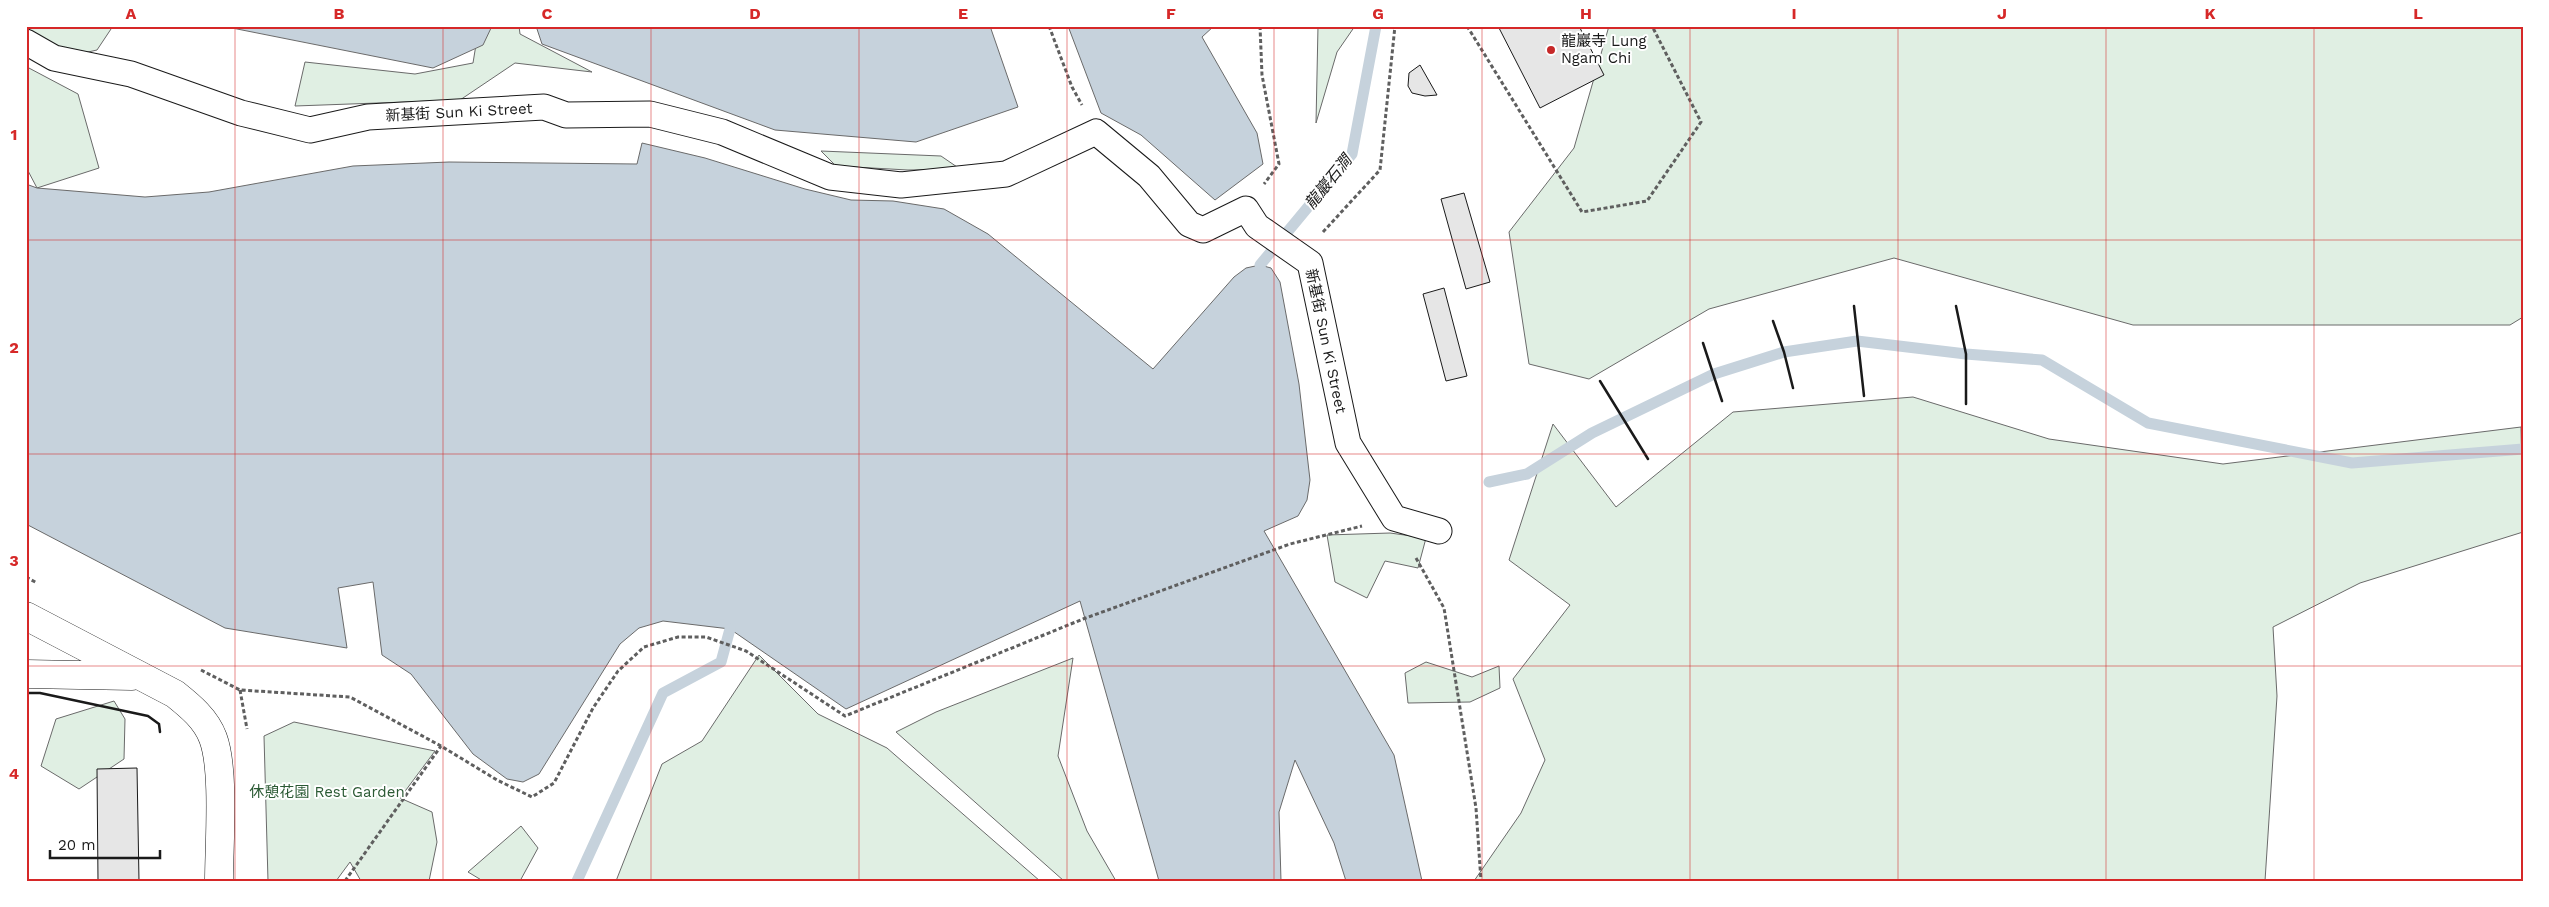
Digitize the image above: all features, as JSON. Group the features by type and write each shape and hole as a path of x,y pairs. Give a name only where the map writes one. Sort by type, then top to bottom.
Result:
{"street":[{"name":"新基街 Sun Ki Street","path":"26,42 54,58 131,74 241,113 310,130 368,117 544,107 566,115 650,114 722,132 830,176 901,185 1006,174 1096,132"},
{"path":"1096,132 1149,176 1189,224 1204,230 1246,209"},
{"name":"新基街 Sun Ki Street","path":"1246,209 1257,226 1310,263 1348,443 1394,518"},
{"path":"1394,518 1438,531"},
{"path":"26,616 175,694 190,705 206,725 213,738 218,770 219,881"},
{"path":"26,674 141,677"}],"path":[{"path":"1049,26 1072,87 1096,132"},
{"path":"1246,209 1278,164 1262,75 1260,26"},
{"path":"1301,257 1380,170 1395,26"},
{"path":"1467,26 1582,212 1647,201 1701,122 1652,26"},
{"path":"196,668 240,690 350,697 441,746 496,780 532,797 554,783 593,708 618,671 644,647 678,637 706,637 746,651 845,716 1083,619 1290,544 1394,518 1444,608 1476,808 1481,881"},
{"path":"26,577 40,585"},
{"path":"345,881 441,746"}],"green space":[{"path":"26,26 113,26 97,50 39,63"},
{"path":"479,26 519,26 520,34 592,72 515,63 460,100 295,106 305,62 415,74 473,63"},
{"path":"1318,26 1355,26 1337,52 1316,123"},
{"path":"1609,26 2523,26 2523,317 2510,325 2133,325 1894,258 1709,309 1589,379 1529,364 1509,232 1574,148"},
{"path":"27,67 78,94 99,168 37,188 26,167"},
{"path":"821,151 941,156 960,169 908,170 836,166"},
{"path":"1913,397 2049,439 2223,464 2521,427 2523,532 2360,583 2273,627 2277,696 2265,881 1474,881 1521,813 1545,760 1513,679 1570,605 1509,560 1553,424 1616,507 1733,412"},
{"path":"1390,533 1426,538 1418,568 1385,561 1367,598 1335,582 1327,535"},
{"path":"759,655 818,714 887,748 1040,881 616,881 662,764 702,741"},
{"path":"1073,658 1058,756 1087,831 1116,881 1064,881 896,732 936,712"},
{"path":"1426,662 1472,677 1499,666 1500,688 1470,702 1408,703 1405,673"},
{"path":"114,701 125,719 124,759 79,789 41,766 56,719"},
{"name":"休憩花園 Rest Garden","path":"294,722 435,751 400,798 432,812 437,842 429,881 361,881 350,862 336,881 268,881 264,736"},
{"path":"521,826 538,848 520,881 483,881 468,872"}],"shaded area":[{"path":"222,26 492,26 483,45 433,68"},
{"path":"536,26 990,26 1018,107 916,142 775,130 542,44"},
{"path":"1068,26 1214,26 1202,37 1257,133 1263,164 1215,200 1141,135 1101,113"},
{"path":"642,143 705,158 805,189 851,200 893,201 944,209 988,234 1153,369 1234,277 1246,268 1260,265 1271,268 1280,282 1299,384 1310,480 1307,500 1298,516 1264,531 1394,755 1422,881 1346,881 1334,843 1295,760 1279,812 1281,881 1159,881 1080,601 846,709 730,629 663,621 639,628 620,644 539,774 523,782 507,779 473,754 411,674 382,655 373,582 338,588 347,648 225,628 26,524 26,184 37,188 145,197 209,192 353,166 449,162 637,164"}],"building":[{"name":"龍巖寺 Lung Ngam Chi","path":"1498,26 1579,26 1604,75 1540,108"},
{"path":"1420,65 1437,95 1425,96 1412,93 1408,86 1409,73"},
{"path":"1464,193 1490,282 1466,289 1441,199"},
{"path":"1444,288 1467,376 1446,381 1423,294"},
{"path":"137,768 139,881 98,881 97,769"}],"waterway":[{"name":"龍巖石澗","path":"1260,265 1352,154 1376,26"},
{"path":"1489,482 1527,474 1592,433 1714,374 1784,352 1857,341 1966,354 2042,360 2148,423 2352,463 2523,449"},
{"path":"577,881 663,693 721,662 730,629"}],"wall":[{"path":"1854,306 1864,396"},
{"path":"1956,306 1966,354 1966,404"},
{"path":"1773,321 1784,352 1793,388"},
{"path":"1703,343 1722,401"},
{"path":"1600,381 1648,459"},
{"path":"26,693 40,693 148,716 159,724 160,732"}],"place":[{"name":"龍巖寺 Lung Ngam Chi","path":"1551,50"}]}
